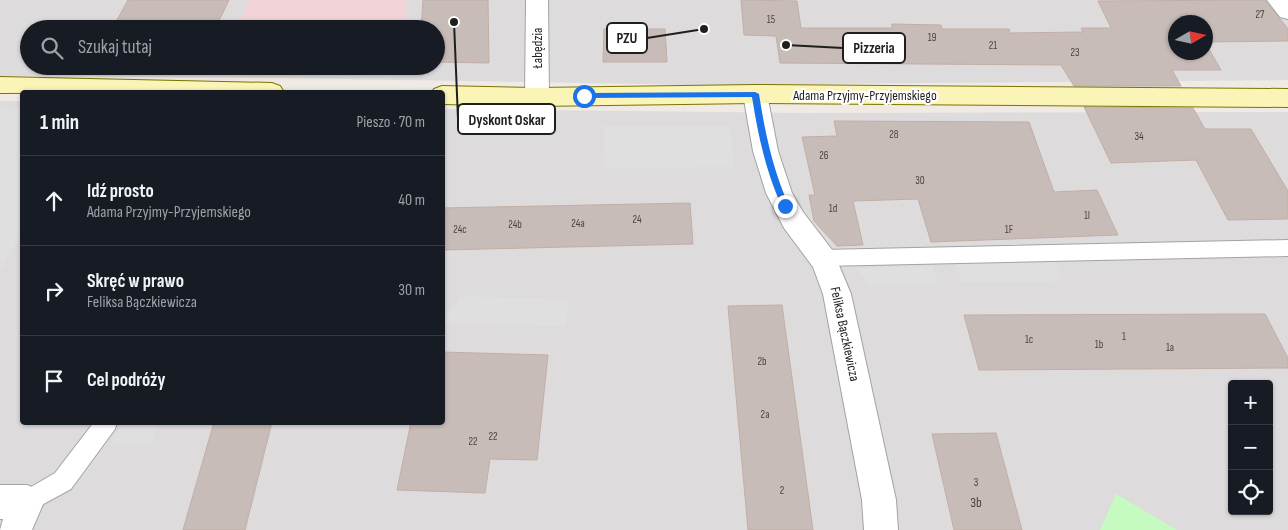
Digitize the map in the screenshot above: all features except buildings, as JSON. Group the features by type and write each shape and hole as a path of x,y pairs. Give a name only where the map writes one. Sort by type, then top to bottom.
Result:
{"street":[{"name":"Łabędzia","path":"537,0 537,96"},
{"path":"1278,0 1288,12"},
{"path":"0,85 194,90"},
{"name":"Adama Przyjmy-Przyjemskiego","path":"445,95 755,94 1288,98"},
{"name":"Feliksa Bączkiewicza","path":"755,94 762,139 785,206 829,271 842,306 879,500 881,530"}],"lane":[{"path":"829,271 1288,248"},
{"path":"14,511 63,481 105,425"}],"shaded area":[{"path":"0,0 1288,0 1288,80 700,85 281,78 0,76"},
{"path":"250,0 407,0 406,20 240,20"},
{"path":"0,101 20,101 20,425 445,425 445,109 801,113 1288,112 1288,530 0,530"},
{"path":"0,109 20,109 20,236 0,271"},
{"path":"730,125 735,167 603,168 604,126"},
{"path":"1055,262 1062,281 961,282 955,263"},
{"path":"933,266 938,283 869,285 856,268"},
{"path":"460,296 568,300 566,326 445,323 445,320"},
{"path":"120,425 158,425 150,445 112,444"}],"green space":[{"path":"1116,494 1177,530 1100,530"}],"place":[{"name":"Dyskont Oskar","path":"454,22"},
{"name":"PZU","path":"704,29"},
{"name":"Pizzeria","path":"786,45"}],"route":[{"path":"584,96 755,94 762,139 785,206"}]}
